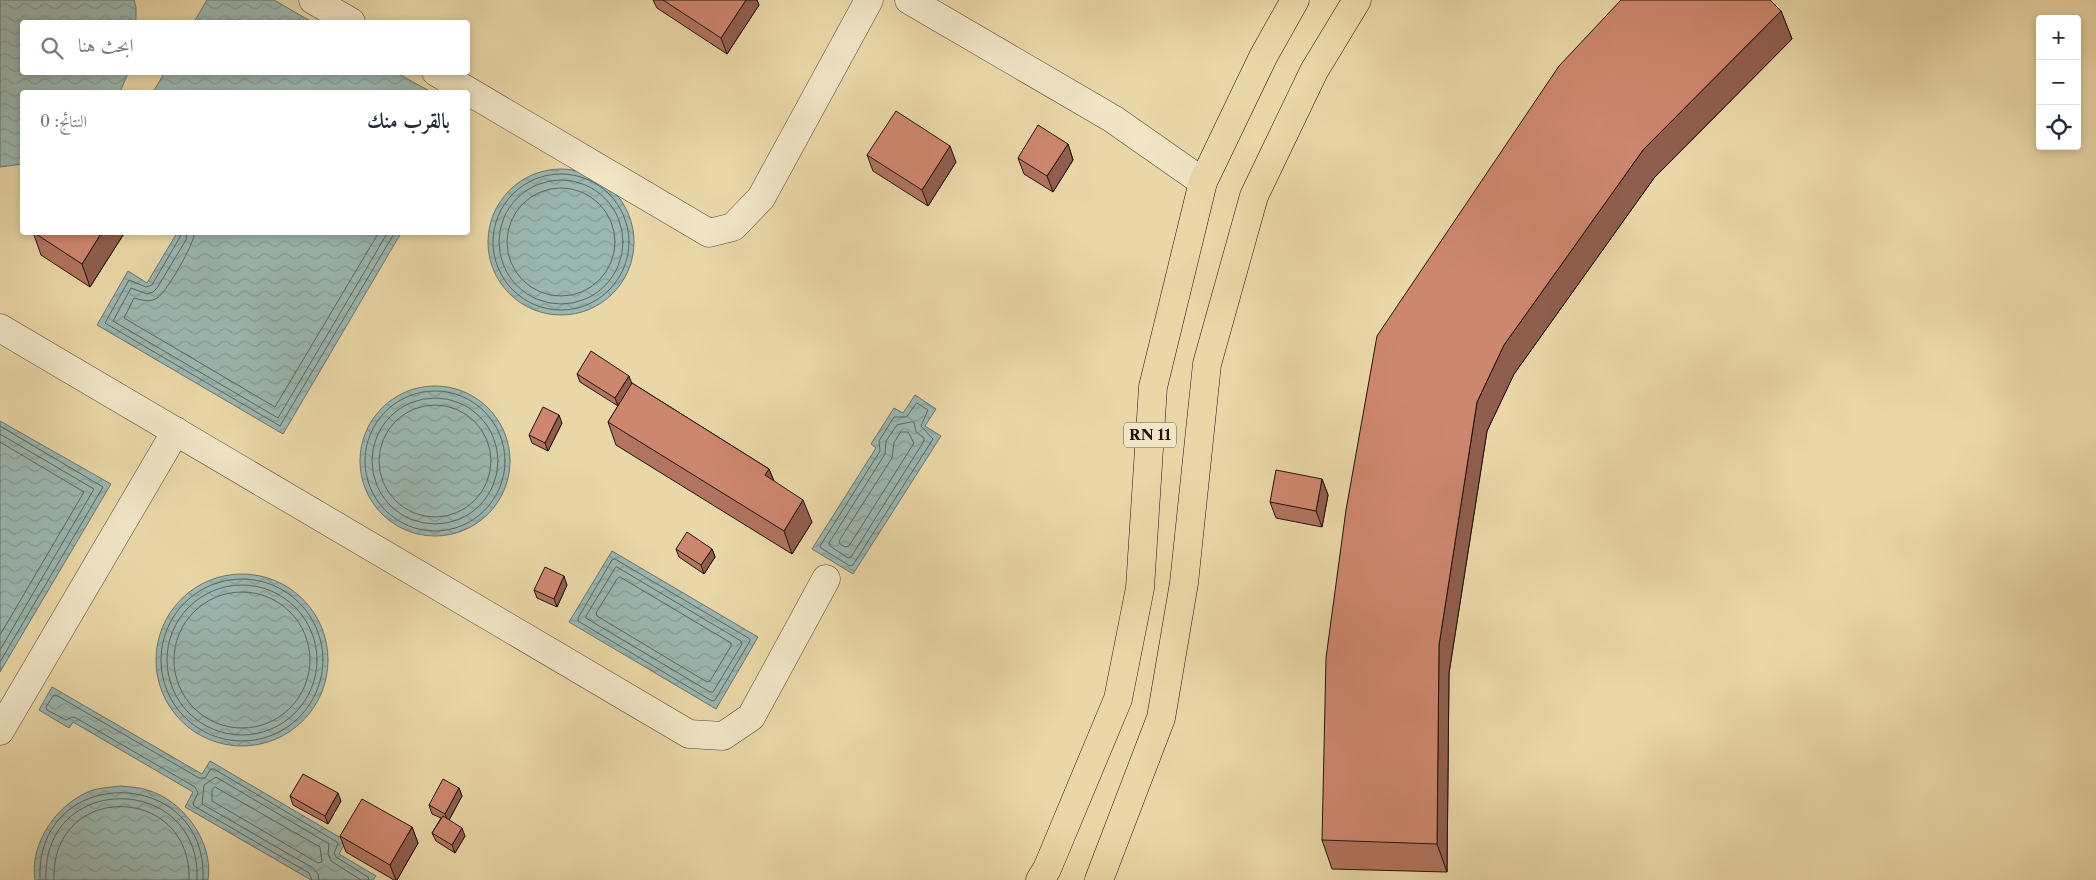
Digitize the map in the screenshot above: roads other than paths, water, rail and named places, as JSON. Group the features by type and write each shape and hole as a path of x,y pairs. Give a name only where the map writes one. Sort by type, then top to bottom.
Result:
{"highway":[{"name":"RN 11","path":"1040,880 1047,869 1118,699 1140,588 1153,387 1203,182 1262,58 1294,0"},
{"name":"RN 11","path":"1099,880 1161,718 1184,583 1207,364 1254,196 1314,71 1357,0"}],"lane":[{"path":"313,0 348,20"},
{"path":"470,92 709,233 733,227 761,198 870,0"},
{"path":"909,0 1113,119 1203,182"},
{"path":"441,75 467,90"},
{"path":"0,328 689,734 723,736 752,717 826,580"},
{"path":"0,731 176,431"}],"water":[{"path":"0,0 134,0 136,20 20,20 20,75 127,75 121,90 20,90 20,164 0,167"},
{"path":"207,0 274,0 309,20 195,20"},
{"path":"163,75 401,75 427,90 154,90"},
{"path":"561,169 589,174 613,190 629,214 634,242 629,270 613,294 589,310 561,315 533,310 509,294 493,270 488,242 493,214 509,190 533,174"},
{"path":"176,235 400,235 283,434 97,325 128,271 147,283"},
{"path":"435,386 464,392 488,408 504,432 510,461 504,490 488,514 464,530 435,536 406,530 382,514 366,490 360,461 366,432 382,408 406,392"},
{"path":"915,395 936,409 925,426 941,436 853,574 812,549 876,448 871,444 894,408 903,413"},
{"path":"0,421 111,484 0,672"},
{"path":"612,551 758,637 716,709 569,622"},
{"path":"250,574 267,577 283,584 297,593 309,605 325,635 328,660 327,677 322,693 309,715 297,727 267,743 234,746 217,743 201,736 187,727 175,715 159,685 156,652 159,635 166,619 175,605 187,593 217,577"},
{"path":"52,687 202,774 210,761 346,841 339,854 376,876 373,880 311,880 185,807 193,792 73,722 69,728 39,710"},
{"path":"120,786 141,788 160,795 184,813 201,837 209,866 208,880 35,880 34,866 41,838 58,814 68,804 93,790"}]}
